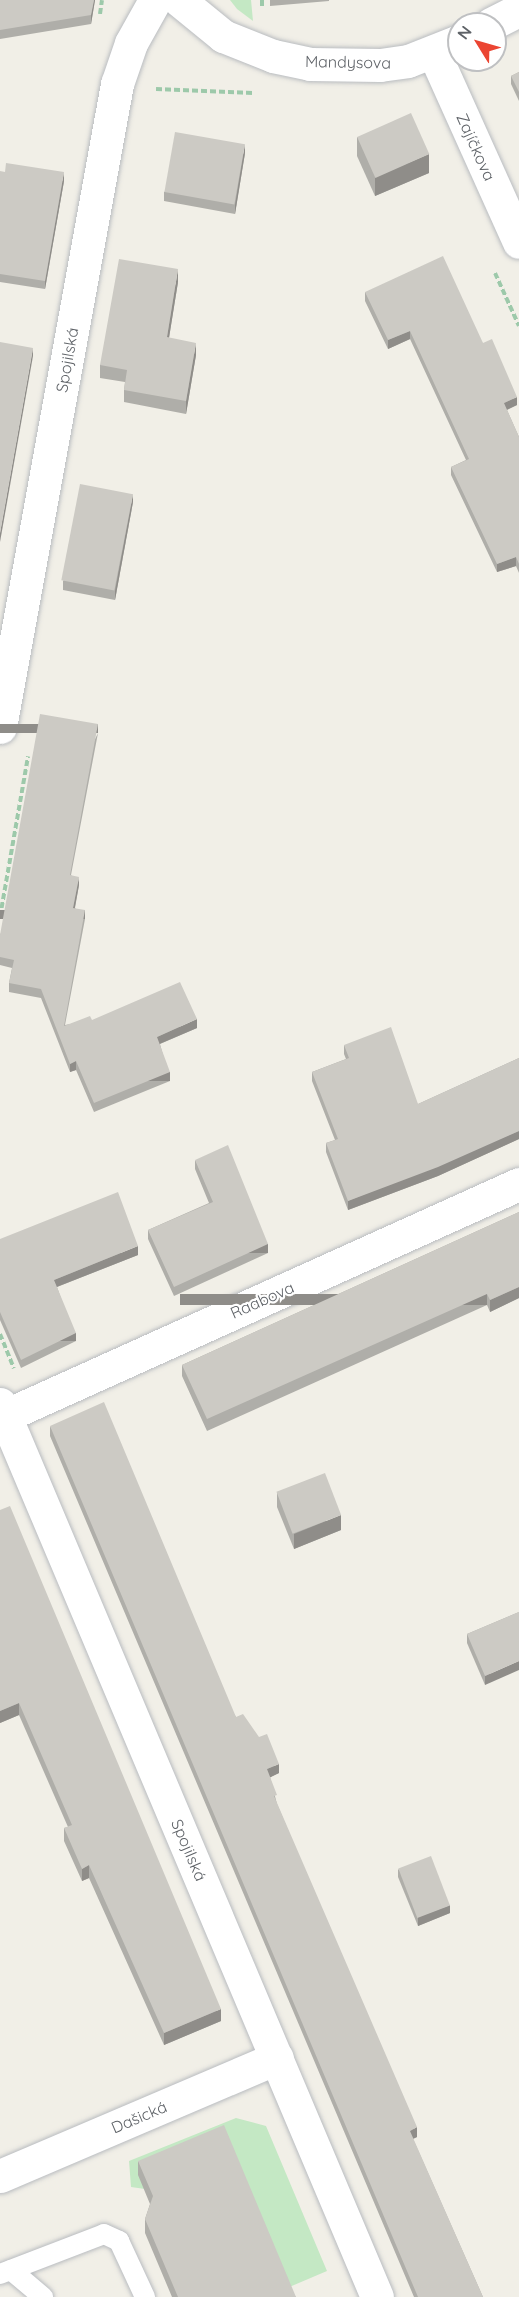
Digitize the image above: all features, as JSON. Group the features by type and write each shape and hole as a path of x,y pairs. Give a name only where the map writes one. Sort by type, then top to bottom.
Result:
{"street":[{"name":"Spojilská","path":"0,727 117,84 131,43 155,0"},
{"name":"Mandysova","path":"179,0 223,36 273,56 310,63 380,65 447,47"},
{"name":"Zajíčkova","path":"456,72 519,242"},
{"name":"Raabova","path":"2,1413 519,1184"},
{"name":"Spojilská","path":"2,1413 377,2297"},
{"name":"Dašická","path":"0,2176 277,2058"}],"lane":[{"path":"6,2272 95,2237 112,2236 125,2250 145,2297"},
{"path":"6,2272 44,2297"}],"green space":[{"path":"230,0 251,0 253,21 237,9"},
{"path":"236,2118 266,2126 327,2271 287,2288 145,2189 131,2187 129,2161"}],"building":[{"path":"0,0 94,0 91,15 0,30"},
{"path":"519,72 519,92 511,76"},
{"path":"411,113 429,154 375,178 357,137"},
{"path":"175,132 245,144 234,204 164,192"},
{"path":"6,163 64,172 45,281 0,274 0,171 5,172"},
{"path":"443,256 483,343 492,339 517,397 504,403 519,437 519,564 516,557 497,564 451,467 469,459 410,331 388,340 365,292"},
{"path":"119,259 178,269 167,337 196,343 186,401 124,390 127,370 100,365"},
{"path":"0,342 33,348 0,533"},
{"path":"80,484 133,494 114,591 61,580"},
{"path":"40,714 98,724 70,875 79,877 73,908 85,910 64,1026 90,1016 92,1020 180,982 197,1019 157,1037 170,1072 94,1103 76,1061 70,1064 41,989 9,983 14,960 0,957 0,935"},
{"path":"391,1027 418,1104 519,1058 519,1131 438,1167 348,1201 326,1143 338,1139 312,1072 349,1058 344,1045"},
{"path":"228,1145 268,1244 174,1287 148,1230 213,1202 195,1160"},
{"path":"118,1192 138,1246 54,1280 76,1333 21,1360 0,1312 0,1239"},
{"path":"519,1212 519,1287 490,1300 487,1294 207,1419 182,1365"},
{"path":"104,1402 236,1717 243,1714 259,1737 267,1734 279,1764 267,1769 277,1795 274,1796 417,2127 410,2131 483,2297 418,2297 50,1426"},
{"path":"325,1473 341,1515 293,1534 276,1492"},
{"path":"10,1506 221,2009 164,2033 89,1865 82,1869 64,1828 72,1825 19,1703 0,1711 0,1510"},
{"path":"519,1612 519,1661 485,1676 467,1634"},
{"path":"431,1856 450,1905 417,1918 398,1869"},
{"path":"224,2125 296,2297 178,2297 145,2219 153,2196 138,2161"}]}
